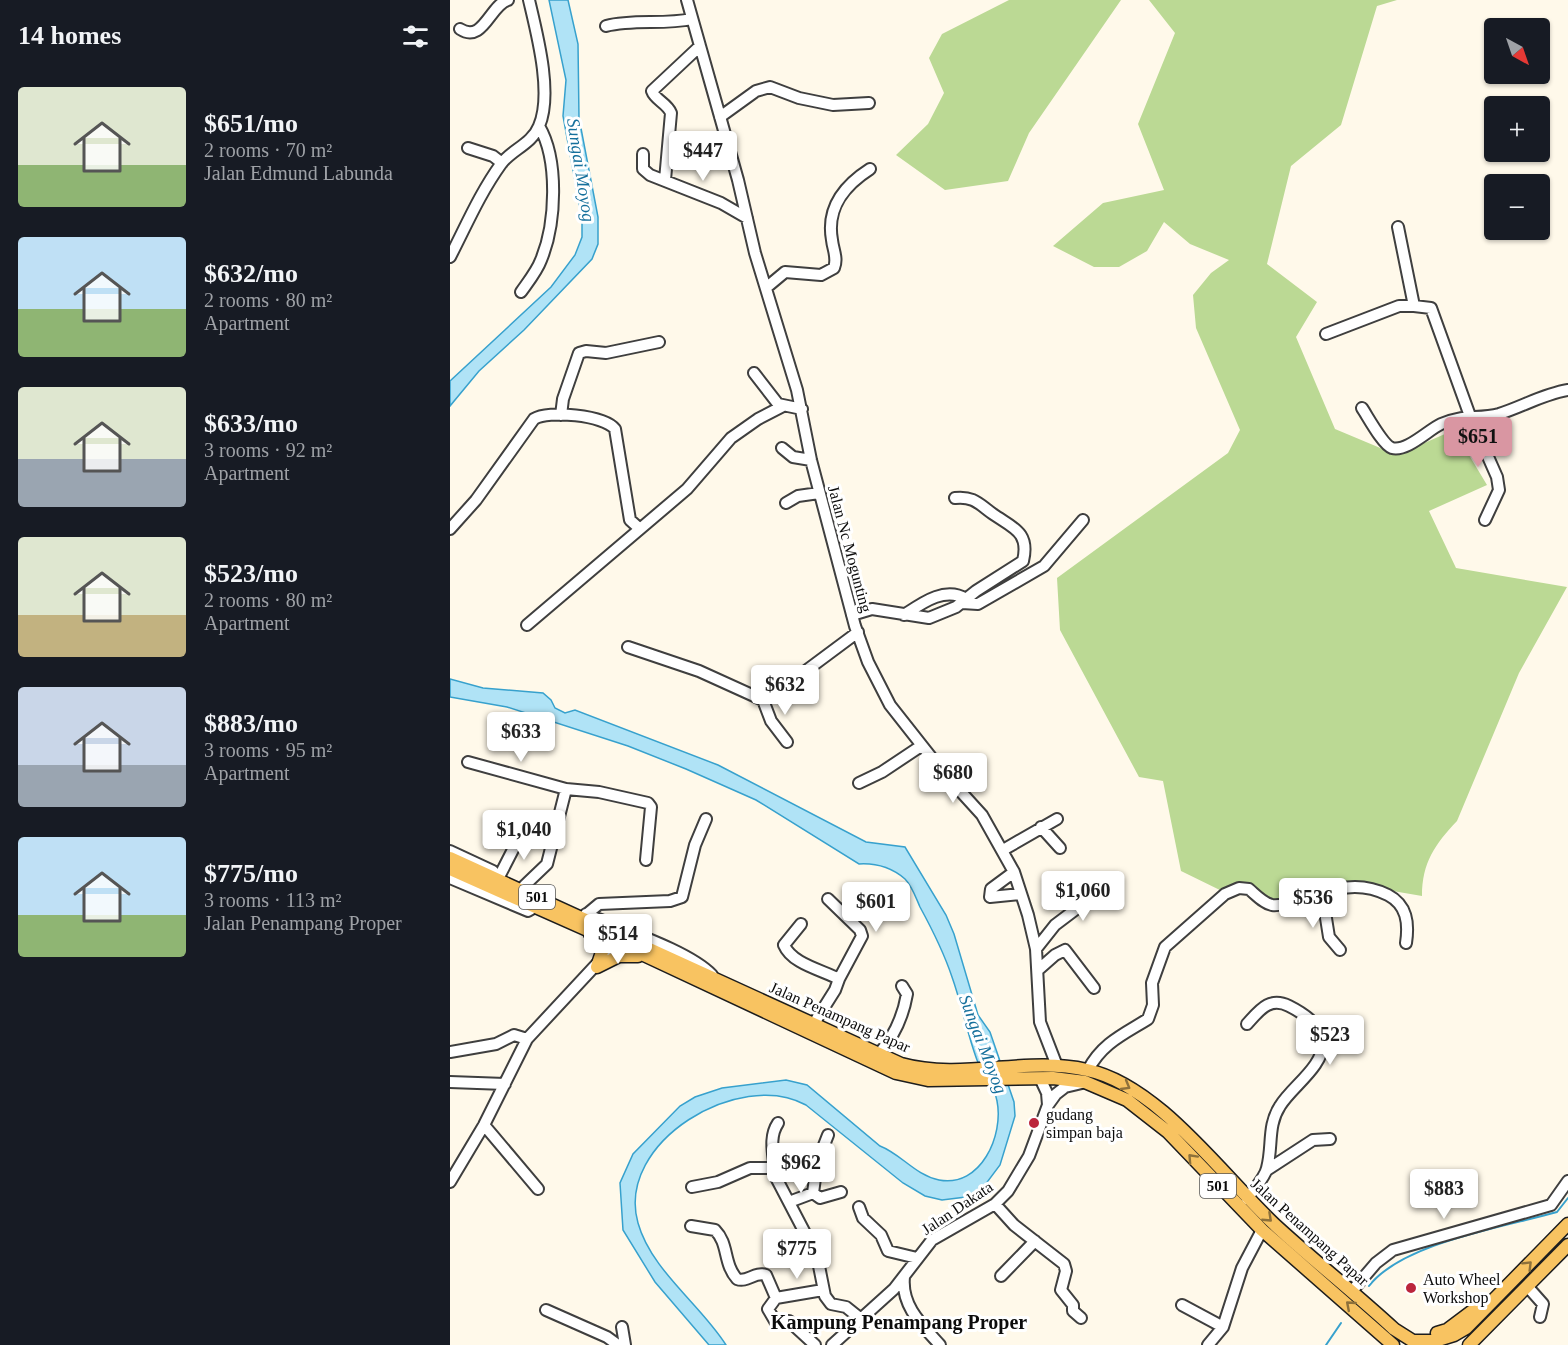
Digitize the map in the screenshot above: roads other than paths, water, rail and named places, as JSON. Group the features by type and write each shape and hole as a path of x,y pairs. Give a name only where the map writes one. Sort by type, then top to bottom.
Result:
{"main road":[{"name":"Jalan Penampang Papar","path":"450,858 620,940 714,978 878,1055 918,1068 971,1075 1020,1078 1086,1076 1147,1113 1168,1131 1262,1230 1369,1322 1392,1345"},
{"name":"Jalan Penampang Papar","path":"450,869 586,930 620,940 646,956 896,1073 928,1080 1057,1066 1086,1076 1127,1085 1151,1102 1297,1246 1383,1319 1413,1341 1450,1345"},
{"path":"586,930 601,946 602,952 597,967"},
{"path":"597,967 619,956 646,956"},
{"path":"1429,1342 1454,1335 1485,1308 1568,1224"},
{"path":"1469,1345 1568,1245"},
{"path":"1383,1319 1408,1334 1433,1335 1446,1330 1476,1309 1485,1308"},
{"path":"1369,1322 1374,1335 1384,1345"}],"street":[{"path":"460,29 466,33 474,32 488,20 497,5 508,0"},
{"path":"450,257 481,196 502,163 527,142 539,126 544,108 544,86 529,0"},
{"name":"Jalan Nc Mogunting","path":"687,0 802,409 819,493 852,615 868,662 886,697 921,746 982,815 1014,873 1036,949 1040,1022 1057,1066"},
{"path":"606,26 692,19"},
{"path":"665,180 671,113 668,106 655,97 652,91 700,46"},
{"path":"720,117 756,91 770,87 799,98 833,105 869,103"},
{"path":"521,292 541,260 550,223 554,182 549,151 539,126"},
{"path":"468,148 493,156 502,163"},
{"path":"643,154 643,169 650,175 721,202 747,218"},
{"path":"766,287 785,272 821,274 834,268 836,258 831,232 838,197 845,188 870,169"},
{"path":"1398,227 1414,306"},
{"path":"1326,334 1399,306 1431,309 1470,416 1497,477 1499,490 1485,520"},
{"path":"561,415 565,392 579,353 586,351 606,353 659,342"},
{"path":"754,374 783,406"},
{"path":"1362,408 1388,446 1396,448 1403,447 1455,417 1494,415 1551,393 1568,390"},
{"path":"527,624 687,489 731,438 758,419 783,406 802,409"},
{"path":"450,529 476,500 534,419 547,414 604,420 615,429 630,520 640,529"},
{"path":"782,448 793,457 811,460"},
{"path":"786,503 798,496 819,493"},
{"path":"852,615 872,609 929,618 964,601 1023,561 1025,548 1019,532 993,514 982,503 962,497 955,498"},
{"path":"904,615 941,595 955,594 971,605 978,604 1044,566 1083,519"},
{"path":"763,700 772,696 858,632"},
{"path":"628,647 699,670 763,700 771,721 787,742"},
{"path":"859,783 876,776 921,746"},
{"path":"468,762 566,789 599,792 648,803 651,807 646,860"},
{"path":"524,886 547,864 566,789"},
{"path":"587,914 599,904 670,901 682,897 695,844 706,819"},
{"path":"1003,850 1057,819"},
{"path":"1041,827 1060,848"},
{"path":"500,874 521,834"},
{"path":"450,851 681,956 705,968 714,978"},
{"path":"1014,873 991,889 990,897 1021,894"},
{"path":"450,878 528,911 535,907"},
{"path":"1036,949 1055,925 1108,885"},
{"path":"1086,1076 1096,1054 1110,1041 1148,1019 1153,1005 1152,983 1161,952 1170,941 1225,894 1245,888 1264,902 1279,905 1338,888 1358,886 1394,898 1406,916 1406,943"},
{"path":"1322,893 1329,937 1340,950"},
{"path":"813,1025 835,990 862,936 860,930 828,899"},
{"path":"801,924 784,945 787,952 839,979"},
{"path":"450,1182 484,1125 527,1039 620,940"},
{"path":"1038,970 1055,955 1065,951 1094,988"},
{"path":"878,1055 888,1044 901,1020 907,994 902,986"},
{"path":"1247,1024 1271,1002 1285,1004 1309,1019 1322,1036 1323,1042 1316,1063 1289,1092 1274,1116 1270,1130 1267,1170"},
{"path":"450,1052 496,1044 514,1035 527,1039"},
{"name":"Jalan Dakata","path":"832,1345 861,1320 904,1276 938,1236 995,1204 1017,1179 1048,1105 1065,1087 1086,1076"},
{"path":"1040,1078 1047,1093 1048,1105"},
{"path":"450,1082 505,1084"},
{"path":"778,1123 773,1131 772,1144 775,1172 779,1185 819,1263 823,1290 831,1304 846,1307 861,1320"},
{"path":"484,1125 538,1189"},
{"path":"813,1193 817,1163 828,1136"},
{"path":"1247,1199 1267,1170 1313,1140 1330,1138"},
{"path":"692,1187 718,1182 740,1170 758,1166 769,1167 775,1172"},
{"path":"1352,1292 1376,1263 1393,1250 1551,1205 1568,1181"},
{"path":"813,1193 820,1198 841,1192"},
{"path":"789,1203 813,1193"},
{"path":"995,1204 1005,1216 1064,1264 1066,1271 1061,1290 1073,1305 1073,1311 1081,1318"},
{"path":"859,1207 863,1218 881,1235 888,1251 917,1258"},
{"path":"691,1226 715,1230 724,1243 727,1266 737,1280 743,1281 759,1274 766,1275 776,1298"},
{"path":"1208,1345 1222,1327 1242,1268 1262,1230"},
{"path":"1001,1276 1035,1241"},
{"path":"904,1276 903,1286 912,1314 940,1345"},
{"path":"1527,1286 1543,1304 1544,1308 1540,1317"},
{"path":"815,1345 789,1321 775,1321 768,1309 776,1298 823,1290"},
{"path":"1182,1305 1222,1327"},
{"path":"546,1310 607,1337 618,1345"},
{"path":"622,1327 625,1345"}],"water":[{"name":"Sungai Moyog","path":"549,0 568,0 578,44 579,118 598,217 598,244 592,259 524,330 479,371 450,406 450,381 551,287 575,255 582,237 582,219 563,116 566,80"},
{"name":"Sungai Moyog","path":"450,679 483,688 543,693 551,700 555,708 565,713 575,710 718,765 866,842 905,847 946,915 954,934 978,1015 990,1032 1014,1102 1015,1116 1000,1165 985,1185 966,1197 942,1200 925,1196 903,1183 806,1105 779,1096 749,1096 718,1105 689,1120 664,1140 645,1165 636,1193 638,1223 644,1240 665,1272 716,1330 726,1345 709,1345 655,1282 623,1230 620,1183 633,1154 680,1106 695,1097 722,1088 786,1080 807,1085 880,1146 923,1174 939,1180 954,1180 967,1176 978,1167 993,1143 997,1129 997,1101 977,1060 949,968 912,889 905,879 894,871 877,865 859,864 756,800 628,746 507,707 450,697"}],"waterway":[{"path":"1369,1286 1384,1271 1405,1258 1455,1238 1557,1212 1568,1198"},
{"path":"1326,1345 1341,1323"}],"place":[{"name":"gudang simpan baja","path":"1034,1123"},
{"name":"Auto Wheel Workshop","path":"1411,1288"}],"district":[{"name":"Kampung Penampang Proper","path":"899,1322"}]}
